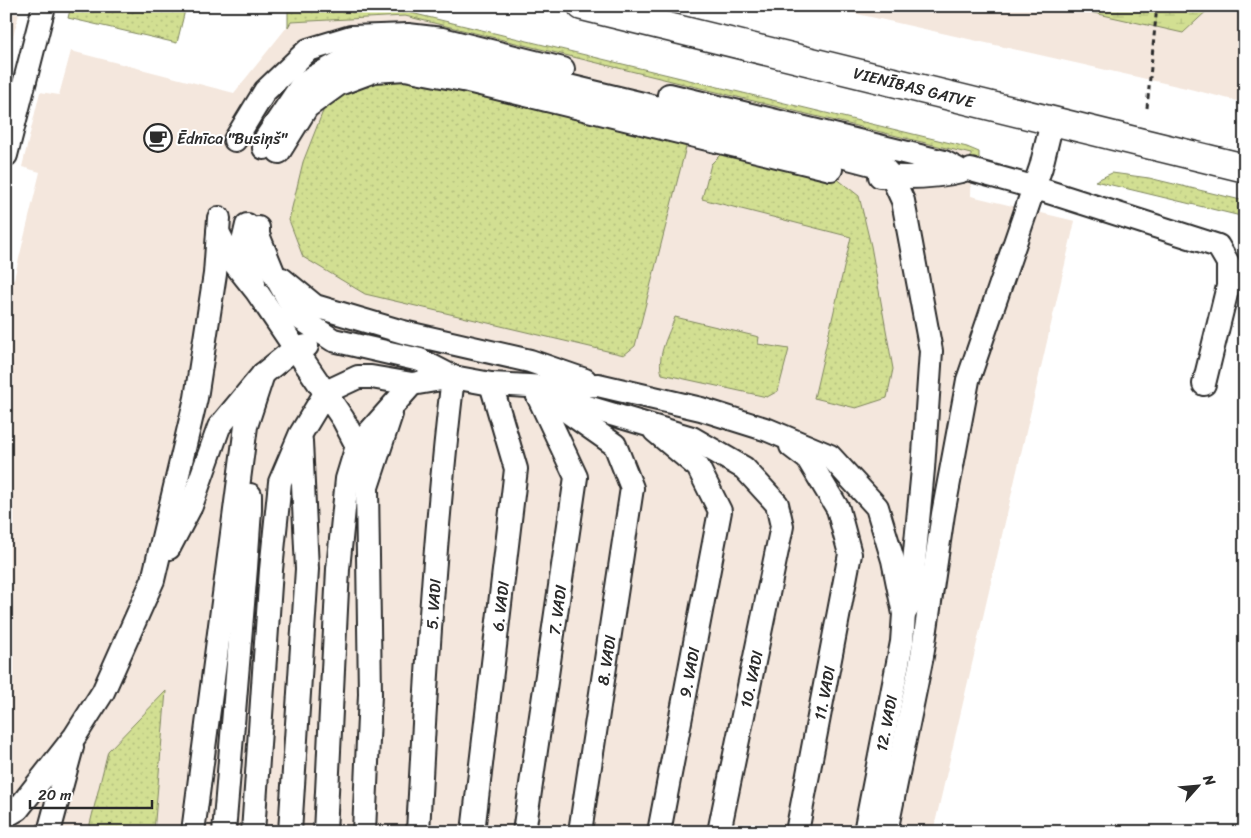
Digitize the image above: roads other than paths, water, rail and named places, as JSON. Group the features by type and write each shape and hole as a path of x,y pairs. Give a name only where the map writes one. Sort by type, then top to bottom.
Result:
{"main road":[{"name":"VIENĪBAS GATVE","path":"582,6 1245,168"}],"lane":[{"path":"6,154 44,6"},
{"path":"235,140 266,91 308,50 352,37 408,35 442,39 944,162 961,171 913,178 892,177"},
{"path":"271,150 266,138 303,83 345,60 379,53 414,51 647,105 883,167 892,177 903,200 931,351 923,468 910,604 904,614"},
{"path":"886,832 922,656 943,514 968,380 1014,250 1041,167 1052,122"},
{"path":"971,170 1033,187 1218,246 1228,263 1228,286 1204,384"},
{"path":"153,580 196,398 215,274 218,225 234,263 343,418 357,446 367,487 370,694 364,832"},
{"path":"256,292 243,242 252,226 258,234 273,272 298,317 333,340 420,360 453,377 574,403 649,426"},
{"path":"273,272 315,306 403,332 530,361 598,385 701,409 768,430 830,456 877,507 893,560 904,614"},
{"path":"13,832 12,813 75,736 103,692 153,580 191,506 219,427 263,374 294,349 333,340"},
{"path":"193,832 246,426 263,374"},
{"path":"253,832 271,570 280,482 300,435 326,392 358,377 370,377 412,384 453,377"},
{"name":"5. VADI","path":"418,832 444,452 453,377"},
{"path":"325,832 338,569 347,479 357,446 412,384"},
{"path":"491,384 546,387 598,385"},
{"name":"6. VADI","path":"473,832 516,469 491,384"},
{"name":"8. VADI","path":"538,396 568,412 615,445 632,488 580,832"},
{"name":"7. VADI","path":"524,832 576,477 538,396"},
{"path":"367,487 394,406"},
{"path":"224,832 250,510 246,426"},
{"name":"9. VADI","path":"649,426 698,467 720,512 659,832"},
{"name":"10. VADI","path":"649,426 692,438 744,468 776,504 782,526 719,832"},
{"name":"11. VADI","path":"768,430 808,459 838,509 850,554 798,832"},
{"path":"290,832 307,569 300,435"},
{"name":"12. VADI","path":"864,832 902,642 904,614"},
{"path":"49,832 75,736"}],"place":[{"name":"Ēdnīca \"Busiņš\"","path":"158,138"}]}
